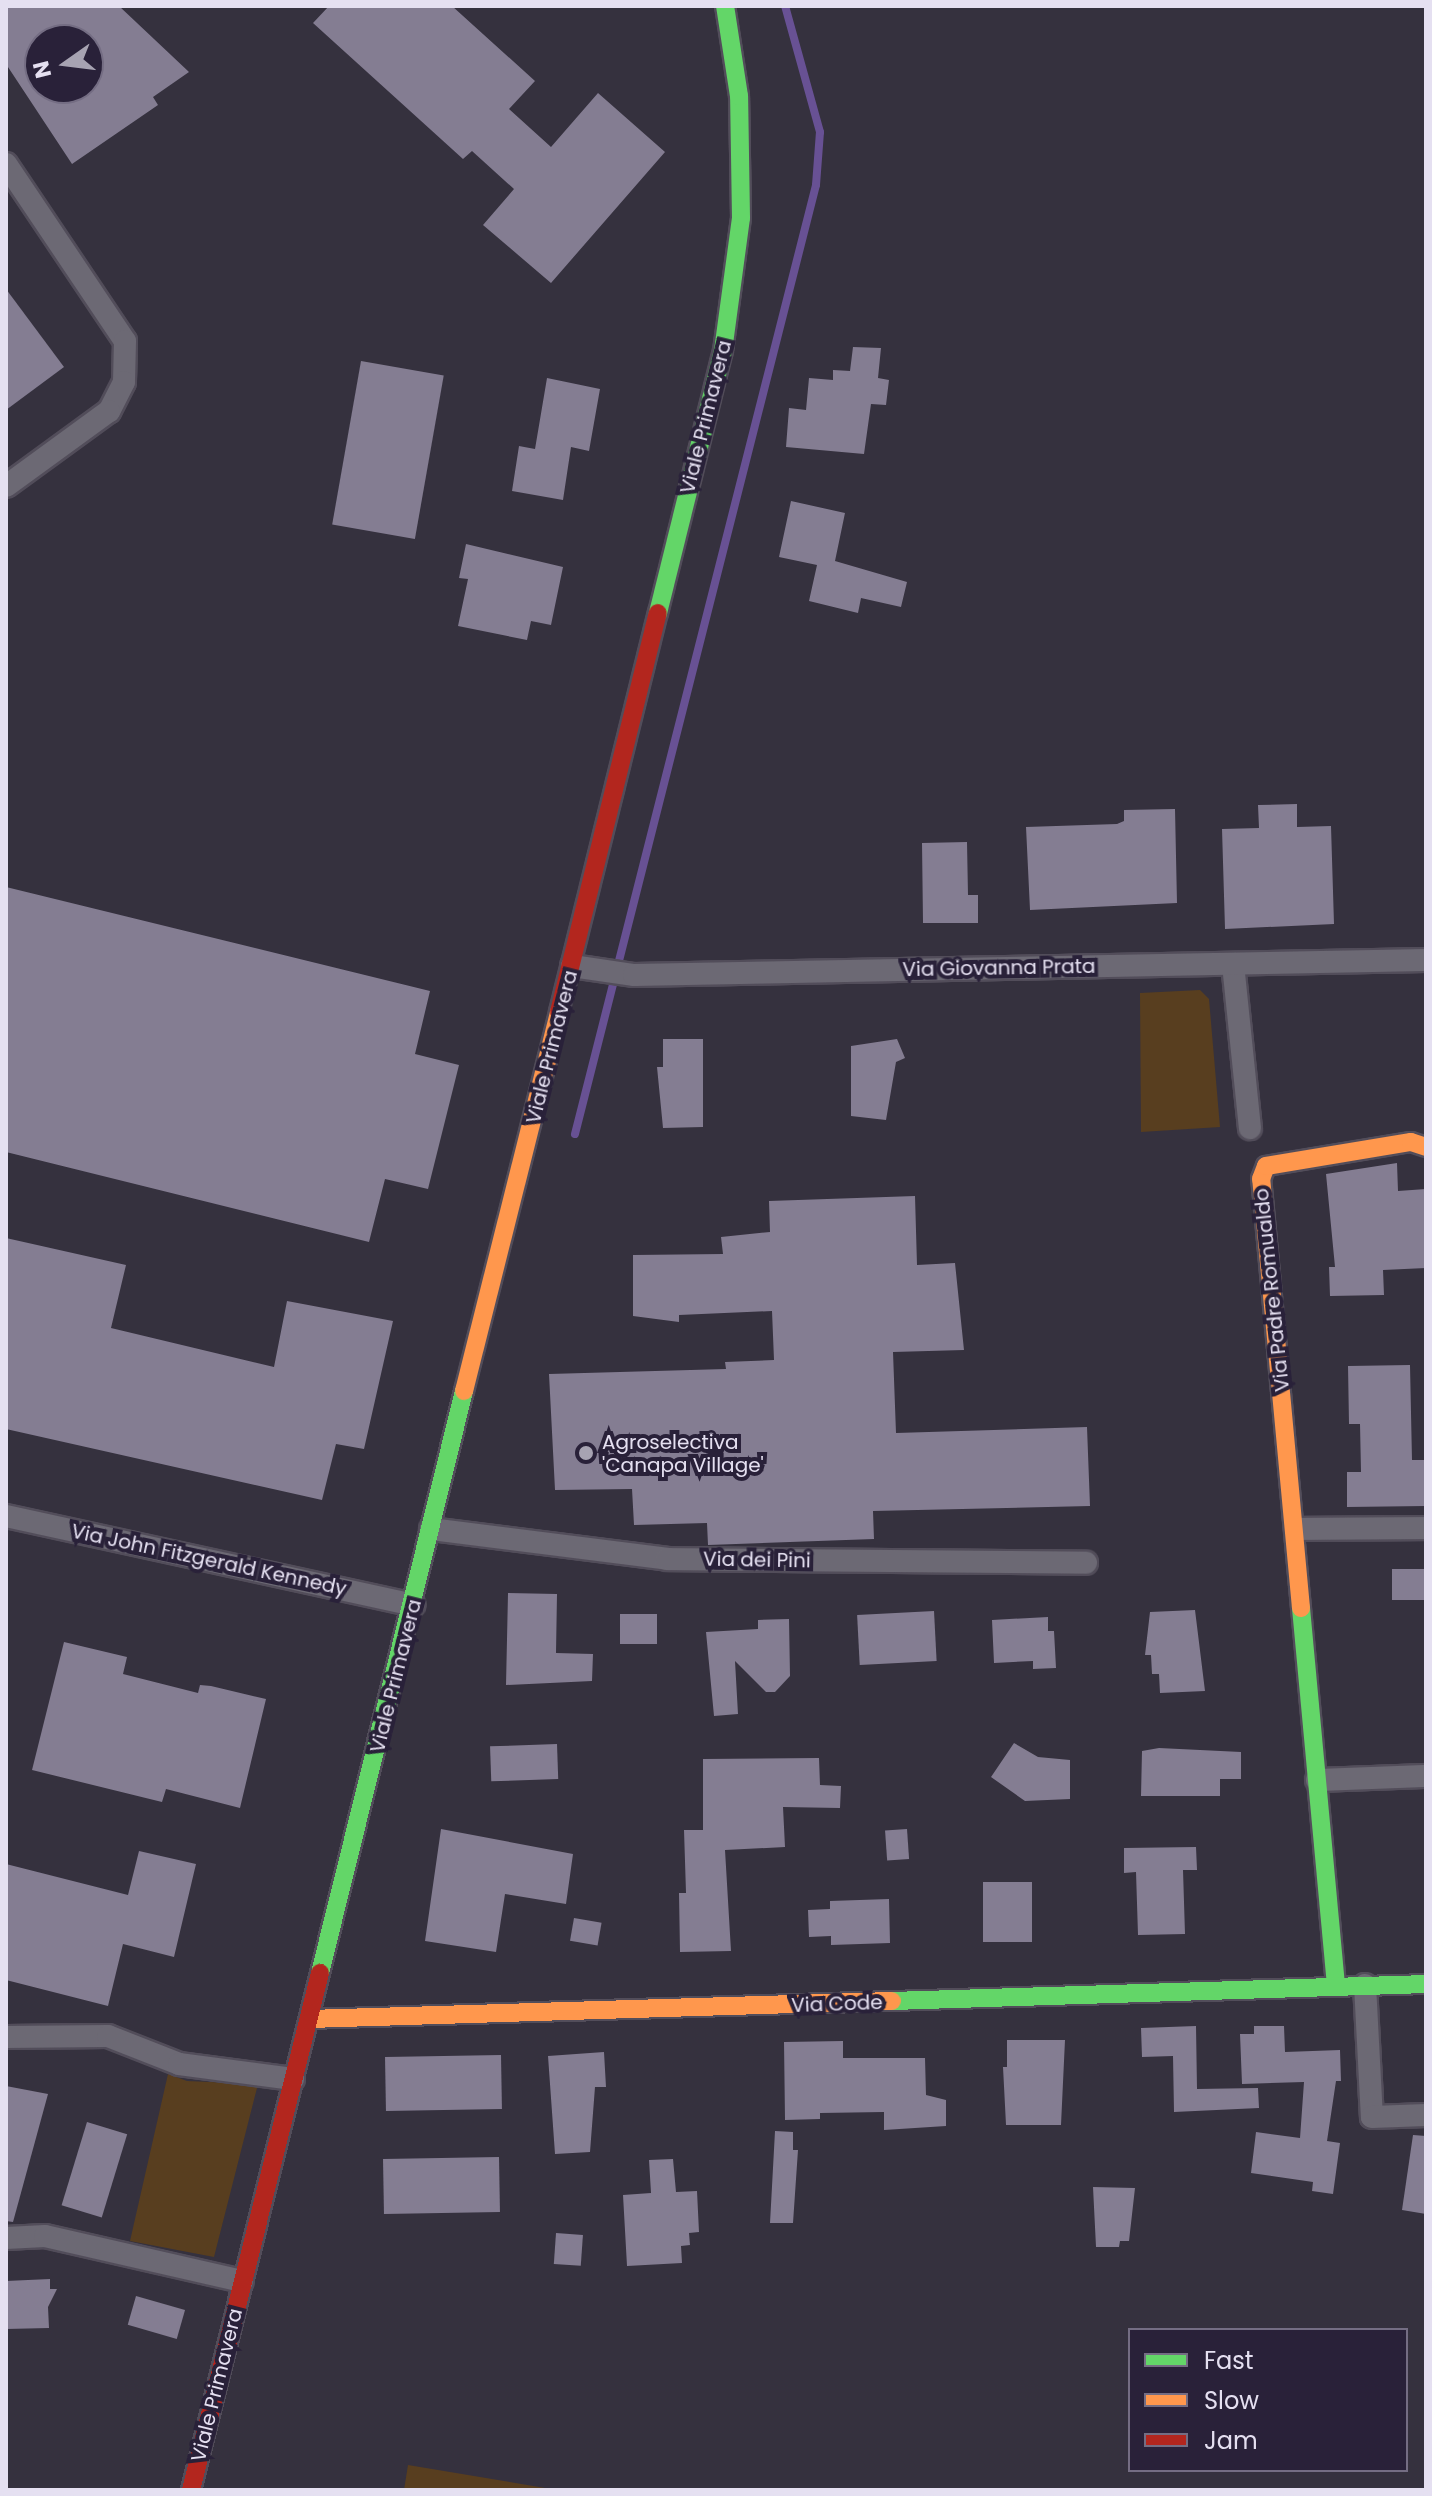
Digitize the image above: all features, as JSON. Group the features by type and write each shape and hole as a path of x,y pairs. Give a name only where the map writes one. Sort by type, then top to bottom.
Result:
{"main road":[{"name":"Viale Primavera","path":"191,2490 431,1529 580,968 729,319 741,218 739,96 725,6"},
{"name":"Via Padre Romualdo","path":"1336,1985 1296,1529 1261,1179 1266,1166 1411,1142 1426,1147"},
{"name":"Via Code","path":"309,2019 1426,1984"}],"street":[{"path":"6,164 125,341 124,382 109,411 6,486"},
{"name":"Via Giovanna Prata","path":"580,968 634,975 1426,960"},
{"path":"1233,964 1250,1128"},
{"name":"Via John Fitzgerald Kennedy","path":"6,1516 413,1605"},
{"path":"1296,1529 1426,1528"},
{"name":"Via dei Pini","path":"431,1529 667,1559 1086,1563"},
{"path":"1317,1780 1426,1776"},
{"path":"1365,1985 1372,2117 1426,2115"},
{"path":"6,2037 108,2036 179,2064 293,2079"},
{"name":"Viale Primavera","path":"6,2238 45,2236 242,2281"}],"shaded area":[{"path":"1200,990 1209,999 1220,1127 1141,1132 1140,993"},
{"path":"168,2074 187,2081 258,2084 214,2257 130,2241"},
{"path":"408,2465 557,2490 404,2490"}],"building":[{"path":"6,6 119,6 189,72 153,97 158,105 72,164 32,104 104,104 104,24 24,24 24,91 6,64"},
{"path":"329,6 452,6 535,81 509,109 551,147 598,93 665,152 551,283 483,225 514,189 472,151 463,159 313,23"},
{"path":"6,289 64,367 6,410"},
{"path":"853,347 881,348 878,378 889,380 886,405 871,404 864,454 786,447 789,408 806,410 809,378 833,380 833,370 850,371"},
{"path":"361,361 444,376 415,539 332,524"},
{"path":"547,378 600,389 589,451 571,447 563,500 512,491 519,446 535,449"},
{"path":"791,501 845,513 835,561 907,582 901,607 861,598 858,613 809,601 817,565 779,557"},
{"path":"466,544 563,567 551,625 531,621 527,640 458,626 468,579 459,578"},
{"path":"1297,804 1297,827 1331,826 1334,924 1225,929 1222,829 1259,828 1258,805"},
{"path":"1175,809 1177,903 1030,910 1026,827 1117,824 1124,821 1124,810"},
{"path":"967,842 968,895 978,895 978,923 923,923 922,843"},
{"path":"6,887 430,991 415,1054 459,1065 428,1189 385,1179 369,1242 6,1152"},
{"path":"663,1039 703,1039 703,1127 663,1128 657,1067 663,1067"},
{"path":"897,1039 905,1058 896,1062 886,1120 851,1116 851,1046"},
{"path":"1397,1163 1398,1191 1426,1189 1426,1268 1383,1270 1384,1295 1330,1296 1329,1267 1335,1267 1326,1174"},
{"path":"915,1196 917,1265 955,1263 964,1350 893,1352 896,1433 1087,1427 1090,1506 873,1511 874,1539 708,1545 707,1523 634,1525 632,1489 555,1490 549,1374 726,1369 725,1362 774,1360 772,1311 679,1315 679,1322 633,1316 633,1255 723,1254 721,1237 770,1232 769,1201"},
{"path":"6,1238 126,1265 111,1328 274,1367 287,1301 393,1321 364,1449 336,1444 322,1500 6,1429"},
{"path":"1410,1365 1412,1460 1426,1460 1426,1506 1347,1507 1347,1472 1361,1472 1360,1424 1349,1424 1348,1366"},
{"path":"1392,1569 1426,1569 1426,1600 1392,1600"},
{"path":"508,1593 557,1594 556,1653 593,1654 592,1681 506,1685"},
{"path":"1195,1610 1205,1691 1160,1693 1159,1674 1152,1674 1151,1655 1145,1655 1150,1612"},
{"path":"934,1611 937,1661 860,1665 857,1615"},
{"path":"620,1614 657,1614 657,1644 620,1644"},
{"path":"1048,1617 1048,1631 1054,1631 1056,1668 1033,1669 1033,1661 994,1663 992,1620"},
{"path":"789,1619 790,1676 775,1692 766,1692 735,1661 738,1714 714,1716 706,1632 758,1629 758,1620"},
{"path":"64,1642 127,1657 123,1674 198,1693 200,1685 266,1699 240,1808 166,1789 162,1802 32,1770"},
{"path":"1014,1743 1038,1757 1070,1760 1070,1799 1025,1801 991,1777"},
{"path":"557,1744 558,1779 491,1781 490,1746"},
{"path":"1159,1748 1241,1752 1241,1779 1220,1779 1220,1796 1141,1796 1142,1751"},
{"path":"819,1758 820,1785 841,1786 840,1808 783,1807 785,1847 725,1850 731,1951 680,1952 679,1893 686,1893 684,1830 703,1830 703,1759"},
{"path":"441,1829 573,1854 566,1904 505,1894 496,1952 425,1941"},
{"path":"907,1829 909,1859 887,1860 885,1831"},
{"path":"1196,1847 1197,1870 1183,1870 1185,1934 1138,1935 1136,1872 1124,1873 1124,1848"},
{"path":"139,1851 196,1864 174,1957 123,1944 108,2006 6,1980 6,1864 128,1895"},
{"path":"983,1882 1032,1882 1032,1942 983,1942"},
{"path":"889,1899 890,1943 831,1945 831,1936 809,1937 808,1910 830,1909 830,1901"},
{"path":"574,1918 602,1923 598,1946 570,1941"},
{"path":"1196,2026 1197,2089 1258,2088 1259,2108 1174,2112 1173,2056 1142,2057 1141,2028"},
{"path":"1254,2026 1284,2026 1285,2052 1340,2050 1341,2081 1336,2081 1327,2141 1340,2143 1333,2194 1312,2191 1313,2182 1251,2173 1256,2132 1300,2138 1304,2082 1242,2084 1240,2034 1254,2034"},
{"path":"1007,2040 1065,2040 1061,2125 1006,2125 1003,2067 1007,2067"},
{"path":"843,2041 843,2058 925,2058 926,2095 946,2100 946,2126 884,2130 884,2112 820,2113 820,2119 785,2120 784,2042"},
{"path":"604,2052 606,2087 595,2087 590,2152 555,2154 548,2056"},
{"path":"501,2055 502,2109 386,2111 385,2057"},
{"path":"6,2086 48,2094 13,2222 6,2221"},
{"path":"87,2122 127,2134 102,2217 62,2205"},
{"path":"775,2131 793,2132 793,2150 798,2150 793,2223 770,2223"},
{"path":"1413,2135 1426,2136 1426,2214 1402,2210"},
{"path":"499,2157 500,2212 384,2214 383,2159"},
{"path":"673,2159 676,2192 697,2191 699,2232 689,2233 690,2245 681,2246 682,2263 627,2266 623,2195 651,2193 649,2160"},
{"path":"1093,2187 1135,2188 1129,2241 1120,2241 1119,2247 1096,2247"},
{"path":"556,2233 583,2235 581,2266 554,2264"},
{"path":"50,2279 50,2289 57,2289 48,2307 49,2328 6,2329 6,2281"},
{"path":"136,2296 185,2310 177,2339 128,2325"}],"waterway":[{"path":"575,1134 816,185 820,132 785,6"}],"traffic: fast":[{"path":"658,613 723,351 741,218 739,96 725,6"},
{"path":"320,1973 464,1391"},
{"path":"1301,1608 1336,1985"},
{"path":"892,2001 1426,1984"}],"traffic: slow":[{"path":"464,1391 559,1012"},
{"path":"1301,1608 1261,1179 1266,1166 1411,1142 1426,1147"},
{"path":"309,2019 892,2001"}],"traffic: jam":[{"path":"559,1012 658,613"},
{"path":"191,2490 320,1973"}],"place":[{"name":"Agroselectiva 'Canapa Village'","path":"586,1453"}]}
